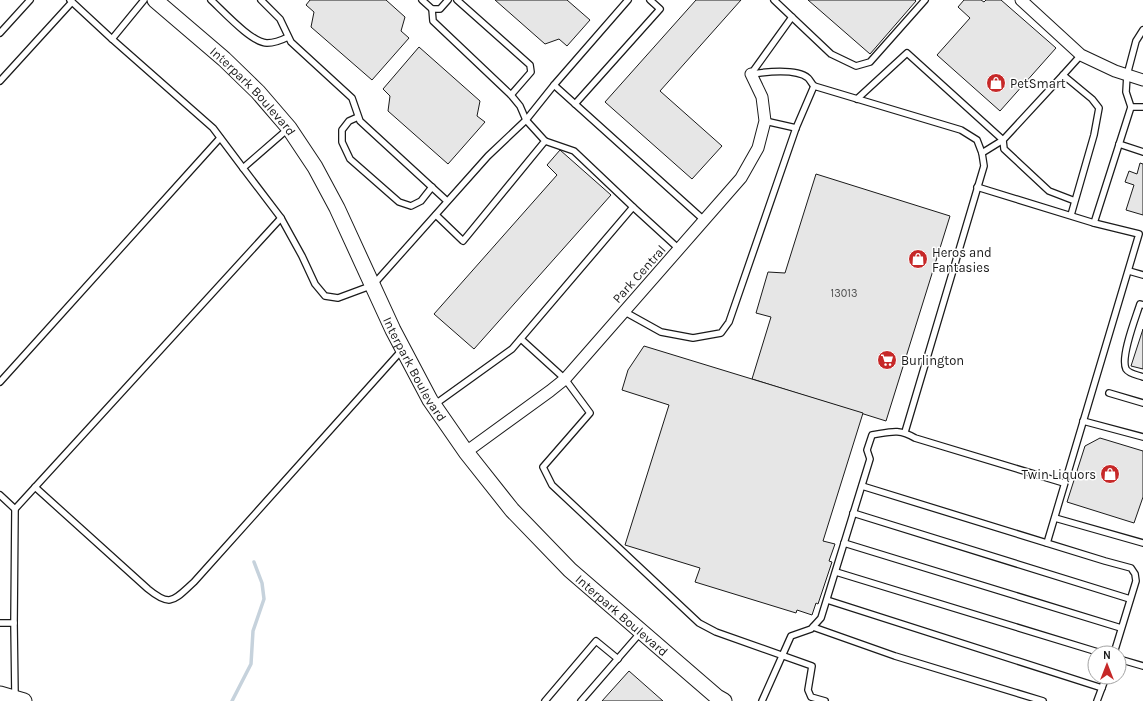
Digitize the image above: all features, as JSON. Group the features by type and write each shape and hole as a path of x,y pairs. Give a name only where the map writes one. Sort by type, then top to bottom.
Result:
{"street":[{"name":"Interpark Boulevard","path":"155,0 230,65 258,92 289,128 315,167 337,208 403,348 434,405 466,452 512,510 570,570 717,697 724,701"},
{"path":"1021,0 1081,54 1115,71 1143,80"},
{"name":"Park Central","path":"466,452 565,379 730,192 751,163 758,148 765,121 762,97 751,74"},
{"path":"0,694 19,700"}],"lane":[{"path":"0,33 30,0"},
{"path":"112,39 144,0"},
{"path":"211,0 242,29 258,41 267,43 276,42 288,37"},
{"path":"261,0 280,19 291,42 352,98 360,121 447,202"},
{"path":"422,0 432,9 440,9 448,0"},
{"path":"457,0 530,65 531,72 511,94"},
{"path":"575,104 660,9 650,0"},
{"path":"774,0 831,54 856,66 870,62 925,0"},
{"path":"0,81 71,1 213,128 281,218 302,256 315,284 325,296 338,298 373,285 488,156 526,120 624,1"},
{"path":"432,9 433,20 511,94 520,106 526,120 545,141 574,151 680,250"},
{"path":"751,74 792,17"},
{"path":"1094,223 1131,107 1126,92 1127,75 1136,41 1143,30"},
{"path":"857,99 907,53 1003,140 1004,149 1049,191 1075,201"},
{"path":"982,153 1003,140 1081,54"},
{"path":"751,74 776,71 797,74 808,78 814,86 961,130 977,140 982,153 984,166 905,432"},
{"path":"1063,75 1092,99 1099,108 1094,135 1071,215"},
{"path":"554,85 705,221"},
{"path":"625,312 662,332 693,338 721,333 729,322 796,128 814,86"},
{"path":"1131,107 1143,107"},
{"path":"358,117 349,121 342,130 342,142 350,159 399,202 411,206 420,202 432,187"},
{"path":"765,121 796,128"},
{"path":"243,168 289,128"},
{"path":"0,382 220,138"},
{"path":"436,215 462,240 545,141"},
{"path":"1119,144 1143,152"},
{"path":"977,187 1094,223 1141,235 1064,483 1047,543"},
{"path":"434,405 512,349 633,207"},
{"path":"19,700 14,623 15,509 281,218"},
{"path":"1129,271 1143,275"},
{"path":"1143,305 1140,304 1124,364 1127,370 1132,374 1143,377"},
{"path":"521,338 565,379 590,413 543,467 552,484 699,623 716,632 812,666 808,690 811,697 825,701"},
{"path":"35,487 148,589 159,598 168,601 178,596 194,582 403,348"},
{"path":"1110,393 1143,403"},
{"path":"1083,421 1143,436"},
{"path":"762,701 791,636 811,629 821,618 870,459 867,450 872,435 889,432 905,432 915,438 1064,483"},
{"path":"862,486 1131,568 1135,574 1136,581 1116,645"},
{"path":"0,495 15,509"},
{"path":"853,513 1130,599"},
{"path":"1054,518 1143,543"},
{"path":"844,543 1121,628"},
{"path":"836,572 1087,649"},
{"path":"827,600 1102,688"},
{"path":"0,623 14,623"},
{"path":"813,627 895,656 1043,701"},
{"path":"581,701 641,632"},
{"path":"545,701 596,642 618,659"},
{"path":"1127,661 1143,666"},
{"path":"1097,701 1103,685"}],"building":[{"path":"310,0 386,0 405,17 401,31 409,38 372,80 311,27 314,12 306,5"},
{"path":"495,0 567,0 590,20 567,46 559,39 545,44"},
{"path":"696,0 741,0 660,91 722,146 692,179 605,102"},
{"path":"808,0 915,0 916,1 870,54"},
{"name":"PetSmart","path":"964,0 981,0 984,2 986,0 1001,0 1056,48 1000,111 937,55 970,18 958,7"},
{"path":"419,47 480,101 477,116 485,122 448,164 388,111 390,96 383,89"},
{"path":"560,150 611,195 474,349 434,314 557,175 547,165"},
{"path":"1140,163 1143,164 1143,215 1126,210 1134,185 1125,182 1129,171 1137,174"},
{"path":"816,174 950,216 886,421 752,379 771,317 756,313 768,272 785,273"},
{"path":"1143,329 1143,369 1131,366"},
{"path":"644,346 863,413 823,541 835,544 829,561 832,562 818,604 816,603 812,615 797,610 796,613 695,582 700,568 625,545 669,405 622,390 628,370"},
{"name":"Twin Liquors","path":"1100,438 1143,451 1143,497 1134,523 1067,502 1085,446"},
{"path":"629,671 663,701 602,701"}],"waterway":[{"path":"232,701 251,664 253,631 264,599 262,583 254,562"}],"place":[{"name":"PetSmart","path":"996,83"},
{"name":"Heros and Fantasies","path":"918,259"},
{"name":"Burlington","path":"887,360"},
{"name":"Twin Liquors","path":"1110,474"}]}
